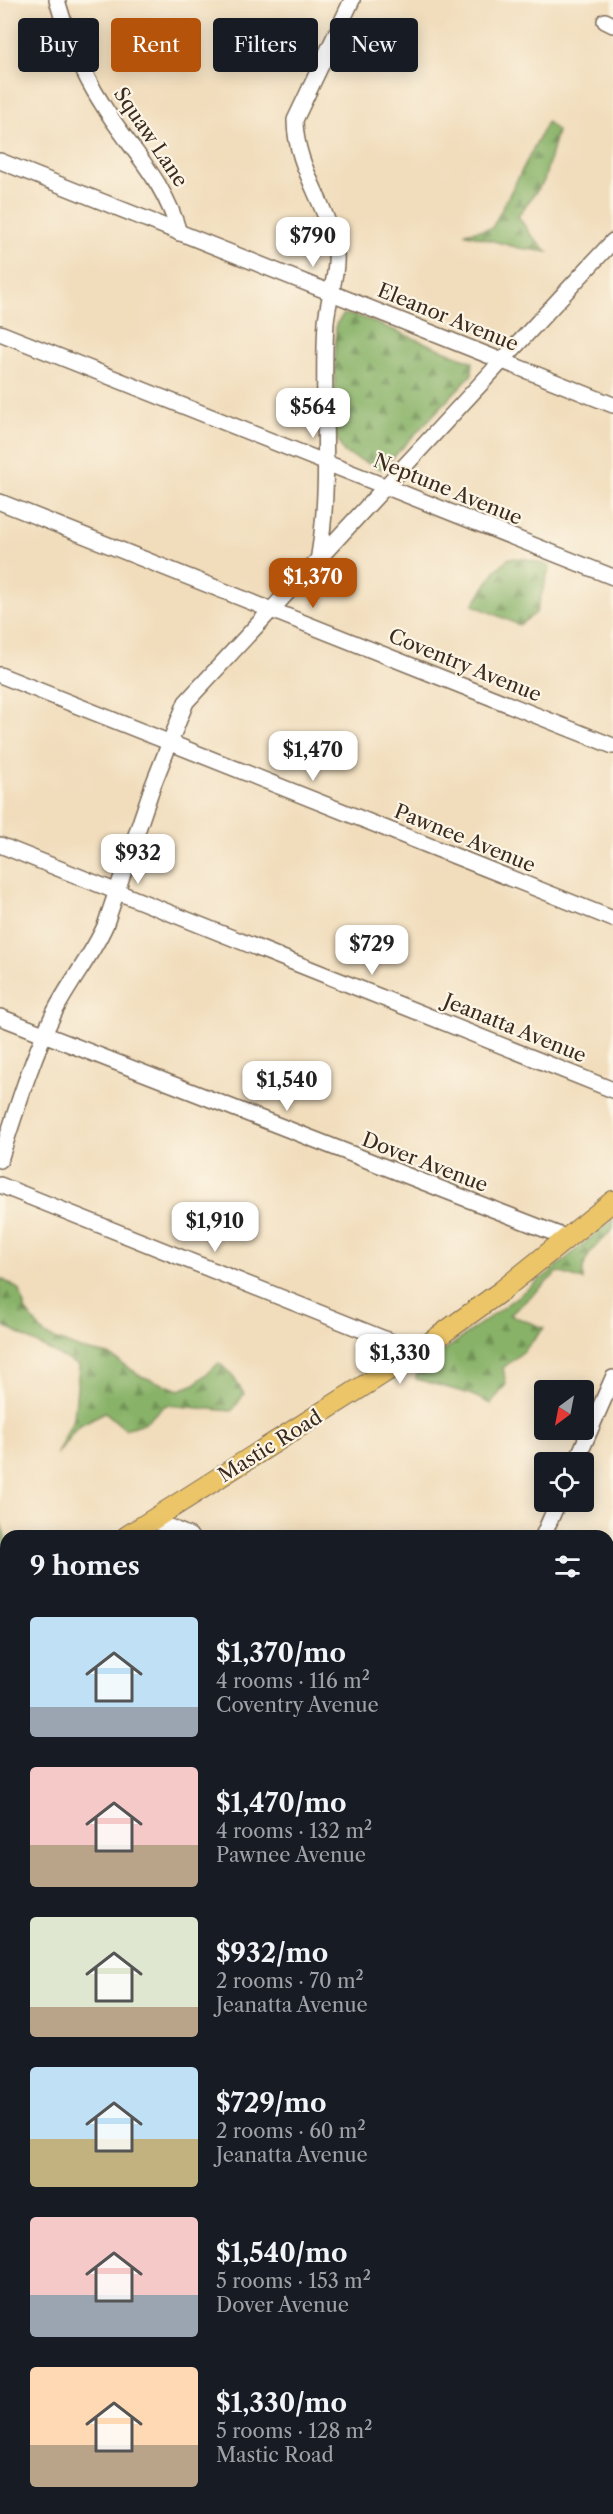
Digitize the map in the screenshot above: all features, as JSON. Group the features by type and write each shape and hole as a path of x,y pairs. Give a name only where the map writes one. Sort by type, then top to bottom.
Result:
{"main road":[{"name":"Mastic Road","path":"137,1530 417,1352 500,1292 613,1202"}],"street":[{"name":"Squaw Lane","path":"57,0 77,58 101,102 165,193 179,233"},
{"path":"319,555 325,518 326,321 335,246 295,141 295,120 352,0"},
{"name":"Eleanor Avenue","path":"0,161 613,405"},
{"path":"0,1160 54,1012 95,948 118,892 186,702 303,577 319,555 388,487 613,240"},
{"name":"Neptune Avenue","path":"0,333 613,577"},
{"name":"Coventry Avenue","path":"0,502 613,746"},
{"name":"Pawnee Avenue","path":"0,675 613,919"},
{"name":"Jeanatta Avenue","path":"0,845 613,1090"},
{"name":"Dover Avenue","path":"0,1017 567,1238"},
{"path":"0,1185 417,1352"},
{"path":"580,1452 613,1378"},
{"path":"546,1530 554,1512"},
{"path":"153,1520 176,1530"}],"green space":[{"path":"547,122 557,131 544,181 518,216 530,234 548,252 519,248 464,233 492,228"},
{"path":"344,314 361,317 473,362 472,374 382,469 344,453 334,432 336,324"},
{"path":"509,558 527,559 550,566 536,613 519,625 473,605 495,571"},
{"path":"613,1219 613,1229 591,1252 584,1264 583,1280 558,1272 510,1315 544,1328 524,1351 503,1368 506,1384 491,1404 470,1394 416,1379 417,1371 549,1273"},
{"path":"0,1278 20,1290 25,1310 45,1335 80,1349 109,1355 141,1376 179,1390 195,1384 219,1363 232,1375 244,1394 232,1411 166,1405 144,1423 125,1429 105,1412 78,1426 56,1455 74,1418 79,1366 0,1324"}]}
